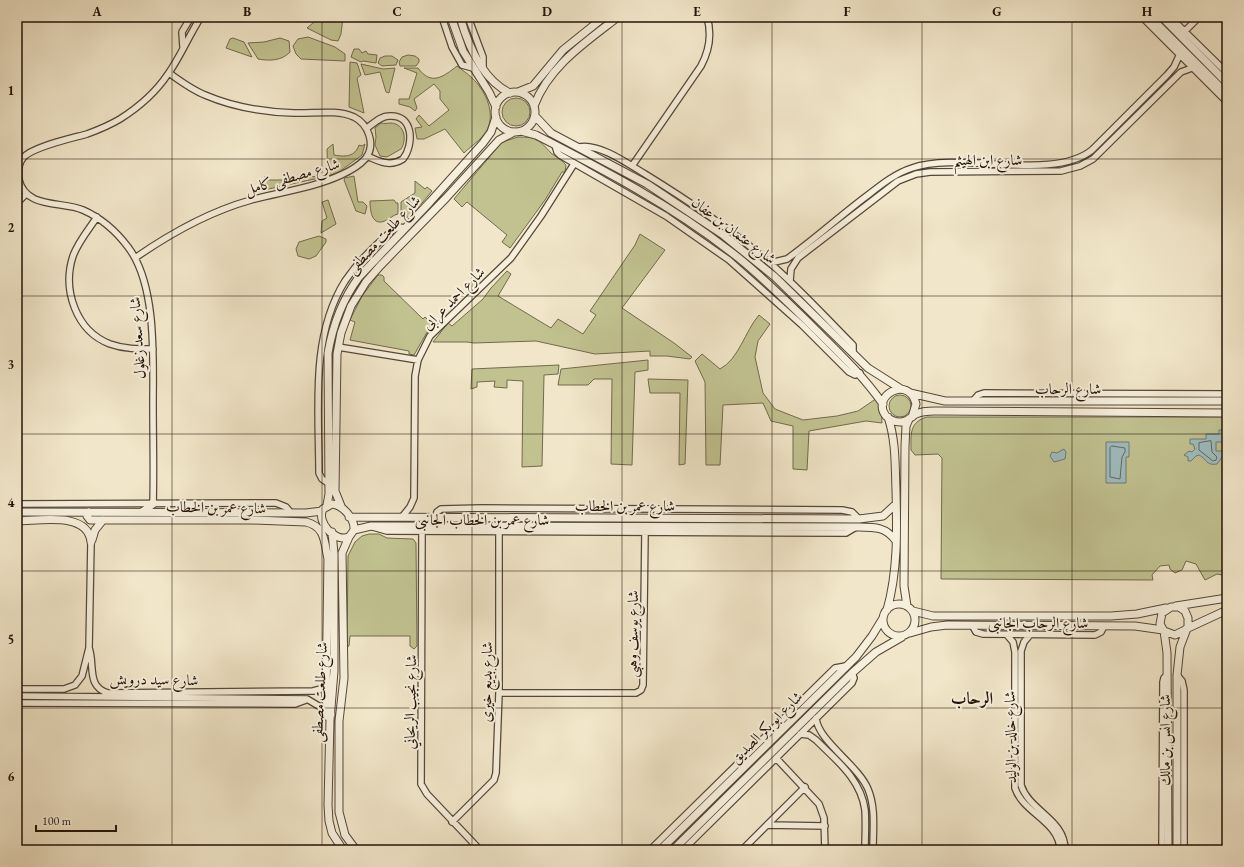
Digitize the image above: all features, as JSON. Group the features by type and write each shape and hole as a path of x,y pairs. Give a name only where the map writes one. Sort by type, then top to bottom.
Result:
{"street":[{"path":"183,47 182,32 191,17"},
{"path":"17,203 26,194 20,185 18,164 29,152 89,133 120,119 152,93 169,73 202,17"},
{"path":"442,17 456,55 462,65 473,68"},
{"path":"451,17 460,44 473,68 489,92 496,108 496,117 503,127 517,132 530,126 535,116 534,106 531,99 499,86 483,68 468,39 460,17"},
{"path":"468,17 483,58 483,68"},
{"path":"496,108 501,98 533,86 563,50 604,17"},
{"path":"534,106 540,92 568,57 618,17"},
{"path":"632,166 686,89 706,57 710,32 707,17"},
{"path":"1142,17 1179,56 1224,94"},
{"path":"1150,17 1224,94 1227,102"},
{"path":"1162,17 1227,73"},
{"path":"1170,17 1182,33 1227,83"},
{"path":"1182,33 1199,17"},
{"name":"شارع ابن الهيثم","path":"770,263 782,261 791,255 886,182 905,170 920,165 937,163 1062,163 1083,157 1092,150 1167,75 1174,67 1179,56"},
{"name":"شارع ابن الهيثم","path":"790,281 792,269 798,258 898,182 916,174 930,172 1061,171 1087,163 1099,154 1181,72 1192,68"},
{"path":"169,73 205,95 251,109 286,113 344,115 353,117 367,128 370,142 367,156 383,163 394,164 403,159 411,143 407,125 399,118 384,117 367,128"},
{"name":"شارع عثمان بن عفان","path":"535,116 551,133 636,178 701,218 740,247 775,277 876,374 901,389"},
{"name":"شارع طلعت مصطفى","path":"324,508 328,483 328,353 338,312 359,277 483,143 490,132 496,117"},
{"name":"شارع عثمان بن عفان","path":"517,132 536,135 628,184 677,213 717,241 769,284 860,373 883,404"},
{"name":"شارع طلعت مصطفى","path":"340,506 335,491 336,372 338,347 347,315 366,282 496,143 517,132"},
{"path":"555,145 558,154 625,191 709,244 802,325 849,372 855,375 860,373"},
{"path":"579,147 596,147 632,166 713,218 770,263 790,281 853,345 853,353"},
{"name":"شارع مصطفى كامل","path":"135,258 181,228 211,214 250,200 332,179 355,168 367,156"},
{"name":"شارع احمد عرابى","path":"402,517 410,507 414,498 415,376 418,360 424,346 435,330 511,258 541,216 574,164"},
{"path":"1000,164 1000,171"},
{"name":"شارع سعد زغلول","path":"26,194 42,202 81,209 97,217 119,236 135,258 147,293 153,349 153,504"},
{"path":"97,217 77,246 73,257 70,287 74,309 86,328 104,340 121,347 153,349"},
{"path":"328,483 322,479 319,473 320,366 325,326 337,296 356,267 393,230 399,227 405,228"},
{"path":"769,284 775,277"},
{"path":"338,347 418,360"},
{"path":"907,606 904,586 904,446 906,426 916,404 910,392 896,389 887,394 883,404 883,409 888,417 895,450 896,541 894,580 887,610 883,618 886,630 890,634 902,637 910,633 940,626 972,625 1136,626 1175,635 1227,610"},
{"name":"شارع الرحاب","path":"910,392 945,401 1134,397 1227,401"},
{"path":"1134,397 1227,394"},
{"path":"1211,413 1212,401"},
{"name":"شارع الرحاب","path":"910,418 924,412 934,411 1227,413"},
{"path":"888,417 900,422 910,418"},
{"path":"328,430 336,430"},
{"path":"17,504 276,503 286,507 291,512"},
{"path":"141,512 153,504"},
{"path":"335,504 340,506 354,524 354,530 349,537 338,538 326,526 321,518 324,508 335,504"},
{"name":"شارع عمر بن الخطاب","path":"349,517 859,519 883,516 896,504"},
{"name":"شارع عمر بن الخطاب","path":"17,512 291,512 324,508"},
{"name":"شارع عمر بن الخطاب الجانبى","path":"435,517 437,512 441,509 482,508 842,510 852,512 859,519"},
{"name":"شارع عمر بن الخطاب","path":"89,512 87,515 88,520 252,520 306,522 318,527 323,534 328,559"},
{"path":"610,518 610,526"},
{"path":"17,689 61,690 72,687 82,676 89,648 91,542 95,530 103,520"},
{"path":"17,521 40,525 71,521 78,522 87,529 91,542"},
{"path":"326,526 330,541 328,559 326,704 331,717"},
{"name":"شارع عمر بن الخطاب","path":"354,530 371,526 499,528 610,526 856,527 879,528 886,531 896,541"},
{"name":"شارع عمر بن الخطاب الجانبى","path":"371,526 387,531 422,532 499,528 645,532 846,533 856,527"},
{"name":"شارع بديع خيرى","path":"452,822 494,780 496,770 499,692 499,528"},
{"name":"شارع طلعت مصطفى","path":"332,532 334,554 334,671 328,787 329,824 332,833 343,850"},
{"name":"شارع نجيب الريحاني","path":"422,532 421,784 427,794 452,822 480,850"},
{"name":"شارع يوسف وهبى","path":"499,692 636,693 641,690 643,685 645,532"},
{"name":"شارع طلعت مصطفى","path":"349,537 342,553 344,678 339,721 339,787 340,822 345,835 356,850"},
{"path":"887,610 898,604 907,606 913,611 933,616 1111,616 1137,614 1227,598"},
{"path":"1211,601 1209,609 1217,614 1227,615"},
{"path":"1163,631 1160,620 1162,613 1171,607 1182,609 1187,614 1189,622 1186,630"},
{"path":"910,633 915,625 913,611"},
{"path":"1136,626 1140,622 1137,614"},
{"name":"شارع ابو بكر الصديق","path":"660,850 846,666 868,643 883,618"},
{"name":"شارع الرحاب الجانبى","path":"972,625 979,634 1007,635 1095,635 1101,632 1104,626"},
{"name":"شارع انس بن مالك","path":"1178,850 1177,675 1179,653 1186,630"},
{"name":"شارع انس بن مالك","path":"1163,631 1167,653 1168,850"},
{"name":"شارع خالد بن الوليد","path":"1007,635 1013,642 1015,652 1018,708"},
{"name":"شارع خالد بن الوليد","path":"1030,635 1024,642 1021,651 1015,788 1020,797 1048,822 1062,832 1066,850"},
{"name":"شارع ابو بكر الصديق","path":"673,850 852,673 876,652 902,637"},
{"name":"شارع سيد درويش","path":"89,648 92,661 93,681 98,688 108,692 313,691 321,689 327,683"},
{"path":"1167,653 1173,650 1179,653"},
{"path":"650,850 835,668 846,666"},
{"path":"683,850 852,683 854,678 852,673"},
{"path":"1162,850 1163,682 1167,675"},
{"path":"1177,675 1182,681 1184,690 1184,850"},
{"path":"17,696 80,700"},
{"path":"17,703 80,700 157,700 295,704 307,699 322,708 331,717"},
{"path":"816,718 822,734 861,775 868,788 873,808 873,850"},
{"path":"800,734 808,735 816,740 852,777 856,784 865,810 865,850"},
{"path":"776,758 805,787 819,804 824,818 825,850"},
{"path":"328,787 339,787"},
{"path":"742,850 805,787"},
{"name":"شارع خالد بن الوليد","path":"1048,822 1057,836 1060,850"},
{"path":"767,825 825,826"}],"green space":[{"path":"320,17 343,17 341,34 338,41 331,40 307,28"},
{"path":"308,37 335,47 345,54 345,61 301,59 296,54 293,46 298,39"},
{"path":"233,38 244,42 252,57 226,48 230,39"},
{"path":"280,38 289,41 290,52 287,55 275,60 258,59 248,43 264,42"},
{"path":"354,49 359,49 362,53 366,51 368,54 377,55 376,63 361,62 351,57"},
{"path":"408,55 415,56 419,59 419,62 416,66 400,66 399,62 402,57"},
{"path":"392,56 398,60 396,65 382,66 378,63 380,58"},
{"path":"350,62 357,63 361,75 357,78 364,113 349,107"},
{"path":"361,64 383,69 395,68 389,93 386,92 380,72 365,75"},
{"path":"457,66 470,76 484,93 490,112 489,125 485,133 464,153 445,129 424,139 417,139 415,128 422,127 416,119 419,115 429,126 449,110 440,99 440,91 434,84 414,99 417,108 415,111 410,107 399,104 399,99 409,99 417,73 404,68 418,68 428,77 437,78"},
{"path":"516,98 526,102 530,112 526,122 516,126 506,122 502,112 506,102"},
{"path":"381,123 396,124 404,133 404,141 401,149 387,157 380,156 375,145 375,128"},
{"path":"518,137 537,140 566,165 565,172 562,172 545,200 510,248 502,242 507,235 467,202 462,207 454,199 502,142"},
{"path":"333,144 334,155 342,156 352,154 359,145 362,146 365,144 362,155 339,172 328,176 327,149"},
{"path":"265,176 268,180 303,180 304,176 319,178 264,190 263,187 265,187"},
{"path":"354,176 358,202 363,202 367,206 365,214 356,211 344,180 345,178"},
{"path":"415,181 425,189 427,187 432,191 413,214 404,219 401,212 401,202 415,193"},
{"path":"328,200 336,224 321,233 322,221 327,218 322,202"},
{"path":"394,200 398,203 398,214 382,222 375,220 371,214 370,201"},
{"path":"640,234 665,250 622,308 674,343 692,357 690,359 667,356 650,356 650,351 595,354 536,341 474,343 433,342 448,323 452,326 483,299 507,271 511,274 498,296 551,328 558,319 583,334 596,315 590,311 635,245"},
{"path":"319,236 326,239 326,242 316,256 309,259 298,256 296,249 299,242"},
{"path":"378,275 382,275 384,277 384,281 423,319 425,317 430,322 430,327 414,355 409,354 409,351 350,340 355,322 350,320 362,296"},
{"path":"759,315 770,324 758,341 755,357 763,393 775,409 803,420 837,416 858,411 880,396 882,423 866,421 809,431 807,470 793,469 793,426 771,421 763,403 723,405 720,465 706,465 705,382 695,361 702,354 720,369 727,364 737,352"},
{"path":"648,360 648,370 635,372 632,465 611,464 612,379 594,379 588,385 558,385 561,369"},
{"path":"559,365 558,374 544,375 542,466 522,467 523,381 507,380 507,388 494,387 495,381 477,382 477,387 471,389 472,369"},
{"path":"648,379 688,380 685,464 679,465 680,393 650,393"},
{"path":"900,395 904,396 910,402 910,410 904,416 900,417 896,416 890,410 889,406 890,402 896,396"},
{"path":"927,417 1227,417 1227,576 1217,574 1205,580 1196,564 1186,561 1182,570 1175,573 1170,569 1169,565 1160,566 1152,575 1153,580 941,579 942,458 938,454 915,455 911,450 912,430 917,422"},
{"path":"379,534 387,538 413,539 416,543 417,646 414,649 410,646 410,636 350,636 349,646 347,647 348,556 355,542 362,536"}],"water":[{"path":"1219,430 1223,430 1222,442 1216,442 1216,451 1224,451 1227,438 1227,458 1223,456 1217,464 1209,463 1199,455 1191,461 1188,461 1188,457 1184,455 1195,449 1193,444 1190,444 1190,439 1206,439 1206,434 1219,434"},
{"path":"1106,442 1129,442 1129,457 1126,457 1126,483 1106,483"},
{"path":"1064,449 1066,452 1065,459 1054,462 1050,456 1052,452 1057,453"}],"district":[{"name":"الرحاب","path":"972,698"}]}
